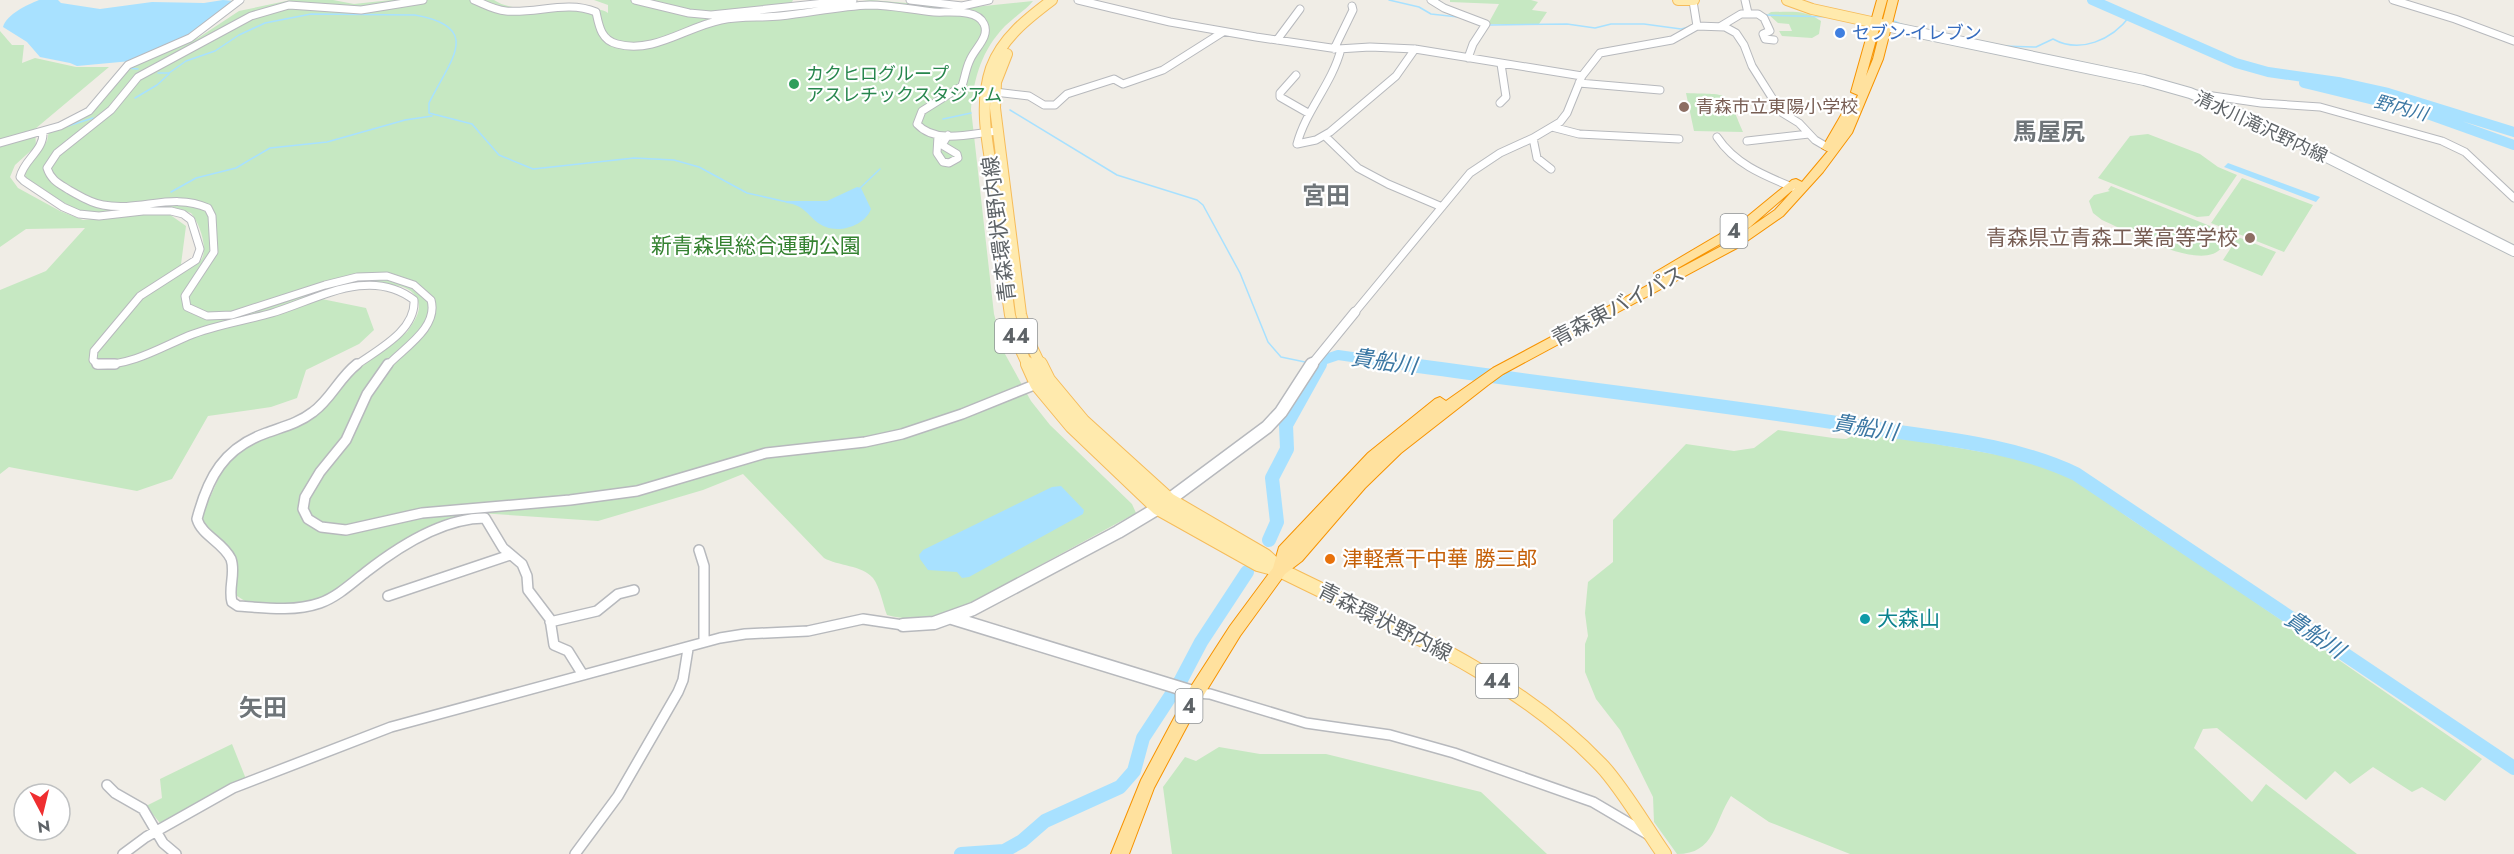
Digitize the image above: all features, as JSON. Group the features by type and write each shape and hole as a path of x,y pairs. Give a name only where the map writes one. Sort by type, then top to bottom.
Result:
{"highway":[{"name":"青森東バイパス","path":"1485,375 1733,245 1779,213 1819,170 1847,133 1878,59 1882,0"},
{"name":"青森東バイパス","path":"1120,854 1147,785 1189,691 1280,570 1297,557 1382,462 1485,375 1746,224 1792,187 1827,147 1850,109 1881,24 1893,0"}],"main road":[{"name":"青森環状野内線","path":"1052,0 1007,39 991,67 986,93 1005,231 1010,315 1018,344 1071,426 1158,507 1258,564 1280,570 1402,629 1517,693 1559,724 1603,767 1664,854"},
{"name":"青森環状野内線","path":"993,131 995,92 1000,70 1010,48 1029,26 1059,0"},
{"path":"1678,0 1693,1"},
{"path":"1787,0 1820,11 1881,24"},
{"name":"清水川滝沢野内線","path":"1881,24 2144,80 2190,93 2241,114 2514,251"},
{"name":"青森環状野内線","path":"1042,382 1169,500 1265,556 1280,570"}],"street":[{"path":"0,143 43,132 89,111 128,65 190,38 240,0"},
{"path":"423,0 362,10 289,5 251,16 138,77 111,110 57,153 47,168 51,179 87,200 101,205 123,207 184,200 208,208 212,216 214,252 185,296 187,307 197,314 216,317 241,313 345,279 370,275 402,278 417,286 430,298 433,309 427,323 371,386 346,440 306,492 303,507 305,514 317,525 325,528 345,529 422,512 639,491 758,454 871,441 905,434 1042,382"},
{"path":"474,0 503,11 532,9 563,3 588,5 596,12 600,33 604,38 615,44 633,47 666,42 700,25 723,20 784,16 866,5 890,5 970,14 984,22 987,30 970,59 965,81 957,90 922,111 917,119 919,128 938,136 993,131"},
{"path":"635,0 689,13 711,15 853,0"},
{"path":"910,0 963,6 989,0"},
{"path":"1078,0 1223,32 1337,49 1381,47 1415,50 1581,79 1660,90"},
{"path":"1431,0 1444,8 1485,24 1468,58"},
{"path":"1744,0 1748,13"},
{"path":"2392,0 2455,19 2514,41"},
{"path":"1693,1 1697,26"},
{"path":"1352,6 1353,10 1337,49 1332,73 1308,113 1297,144 1326,137 1356,108 1390,84 1415,50"},
{"path":"1277,40 1300,9"},
{"path":"1721,26 1736,16 1748,13 1763,17 1770,31 1762,34 1765,39 1774,40"},
{"path":"123,854 154,831 233,788 391,727 688,649 704,642 745,634 808,631 863,619 903,625 934,623 952,618 1118,532 1169,500 1267,427 1281,412 1307,371 1461,182 1470,173 1500,153 1552,127 1567,113 1581,79 1600,53 1672,40 1697,26 1721,26 1736,33 1744,45 1752,66 1777,107 1827,147"},
{"path":"995,92 1029,96 1044,105 1055,105 1073,91 1114,79 1123,84 1163,70 1223,32"},
{"path":"1500,103 1506,97 1501,64"},
{"path":"1296,75 1280,93 1280,98 1308,113"},
{"path":"2190,93 2261,103 2320,107 2442,141 2464,152 2514,198"},
{"path":"1552,127 1579,134 1678,139"},
{"path":"43,132 42,145 21,167 21,179 79,215 97,217 148,211 179,212 191,220 200,249 196,260 151,287 135,301 94,351 93,360 98,365 132,360 209,329 274,312 345,288 381,286 401,290 414,300 415,311 408,324 347,373 321,406 310,415 239,445 220,464 197,519 199,526 228,555 232,563 229,589 232,602 238,606 289,609 320,603 336,595 391,553 416,538 478,517 485,518 510,555 522,564 527,576 528,591 550,622 554,645 568,651 584,675"},
{"path":"1747,141 1809,134"},
{"path":"938,136 935,150 939,158 941,155 954,153 942,145 948,135"},
{"path":"1326,137 1359,168 1388,184 1442,207"},
{"path":"1717,137 1723,148 1734,158 1792,187"},
{"path":"1533,138 1537,158 1551,169"},
{"path":"699,550 704,566 704,642"},
{"path":"388,596 510,555"},
{"path":"550,622 597,611 618,594 634,590"},
{"path":"952,618 1189,691 1210,694 1306,723 1390,735 1455,753 1593,802 1652,836"},
{"path":"575,854 618,796 678,692 683,680 688,649"},
{"path":"106,784 143,809 163,843 177,854"}],"green space":[{"name":"新青森県総合運動公園","path":"291,0 333,0 354,4 391,0 494,0 521,8 586,8 599,9 608,13 608,5 594,0 793,0 788,10 871,0 965,8 1033,1 1005,26 990,45 980,64 972,97 971,109 994,314 1005,354 1031,401 1050,425 1132,504 1136,513 956,611 922,618 887,615 873,578 856,568 824,558 743,474 703,490 598,521 471,514 403,541 340,588 321,599 297,604 248,603 234,594 236,565 233,552 205,525 203,518 225,464 241,448 319,412 331,401 349,376 407,332 415,320 419,306 416,297 408,289 397,285 351,288 312,297 366,308 374,330 359,344 306,370 297,398 271,407 208,416 172,479 137,491 9,467 0,474 0,290 46,271 85,228 26,229 0,247 0,31 12,45 24,45 22,63 35,58 76,67 109,67 35,129 36,146 15,165 10,177 18,188 60,211 83,220 169,214 186,226 180,272 196,264 203,255 202,236 191,213 172,207 100,215 78,211 28,181 24,173 47,141 49,131 90,114 131,65 198,38 239,11"},
{"path":"1450,0 1531,0 1538,2 1532,10 1547,12 1539,24 1488,24 1499,4 1450,2"},
{"path":"1797,12 1815,17 1821,21 1819,34 1812,38 1782,36 1779,31 1792,31 1789,24 1778,23 1768,14"},
{"path":"1686,93 1725,97 1733,108 1743,132 1694,131"},
{"path":"2148,134 2200,154 2218,167 2237,175 2209,216 2197,217 2098,178 2130,136"},
{"path":"2242,178 2313,205 2284,252 2211,223"},
{"path":"2111,186 2220,230 2214,234 2223,242 2222,247 2212,254 2199,256 2182,253 2102,220 2093,213 2089,201 2094,195 2110,191 2108,190"},
{"path":"2238,237 2276,252 2262,276 2223,260"},
{"path":"1778,430 1833,438 1846,439 1858,434 1919,441 2028,460 2080,481 2129,518 2213,573 2482,759 2445,801 2422,787 2412,792 2373,767 2350,784 2335,771 2306,800 2217,728 2203,729 2194,748 2252,802 2266,784 2357,854 1850,854 1769,822 1731,796 1706,843 1690,853 1677,854 1654,822 1653,797 1620,730 1596,699 1585,672 1585,644 1588,636 1585,613 1588,582 1613,562 1613,520 1686,444 1734,451 1754,448"},
{"path":"232,744 246,779 160,823 146,806 162,798 160,779"},
{"path":"1219,747 1260,754 1326,754 1481,792 1547,854 1172,854 1163,787 1185,757 1196,761"}],"water":[{"path":"39,0 58,0 61,3 100,9 152,2 234,1 193,34 131,61 77,66 40,57 27,42 3,27 13,14"},
{"path":"2228,163 2320,197 2316,202 2224,167"},
{"path":"857,187 861,188 871,209 864,219 846,228 826,227 799,207 786,203 787,201 827,201"},
{"path":"1061,486 1084,510 1083,514 969,577 962,578 957,572 928,570 920,559 919,555 923,550 1052,487"}],"waterway":[{"path":"1389,0 1419,7 1431,14 1458,17"},
{"name":"野内川","path":"2092,0 2236,63 2268,72 2338,82 2388,93 2514,132"},
{"path":"158,73 169,73 186,61 215,51 239,35 265,23 311,14 415,15 436,20 449,28 455,37 456,47 452,59 429,103 429,113 472,124 499,155 533,169 634,158 674,160 699,167 747,193 787,202"},
{"path":"1765,15 1831,17"},
{"path":"2002,46 2036,47 2053,39 2063,43 2084,45 2105,38 2130,16"},
{"path":"1894,21 1903,25"},
{"path":"1490,25 1567,24 1595,28 1611,24 1644,24 1681,29 1689,27"},
{"path":"127,68 138,69"},
{"path":"135,98 157,85 169,74"},
{"name":"野内川","path":"2304,83 2419,111 2514,145"},
{"path":"1010,110 1117,175 1197,200 1203,205 1240,273 1268,342 1281,357 1305,362"},
{"path":"943,119 971,113"},
{"path":"171,192 196,178 236,168 270,148 327,142 405,120 432,116"},
{"path":"68,126 93,118"},
{"path":"858,190 880,169"},
{"name":"貴船川","path":"1319,366 1323,360 1338,355 1416,366"},
{"name":"貴船川","path":"1269,540 1277,522 1272,478 1287,449 1286,425 1320,364"},
{"name":"貴船川","path":"1405,364 1750,410 1972,443 1999,448 2051,464 2076,474 2514,768"},
{"name":"貴船川","path":"961,854 1004,851 1022,841 1045,821 1120,787 1134,771 1143,738 1181,680 1201,642 1247,572"}],"place":[{"name":"セブン-イレブン","path":"1840,33"},
{"name":"カクヒログループ アスレチックスタジアム","path":"794,84"},
{"name":"青森市立東陽小学校","path":"1684,107"},
{"name":"青森県立青森工業高等学校","path":"2250,238"},
{"name":"津軽煮干中華 勝三郎","path":"1330,559"},
{"name":"大森山","path":"1865,619"}],"district":[{"name":"馬屋尻","path":"2049,131"},
{"name":"宮田","path":"1326,195"},
{"name":"矢田","path":"263,707"}]}
